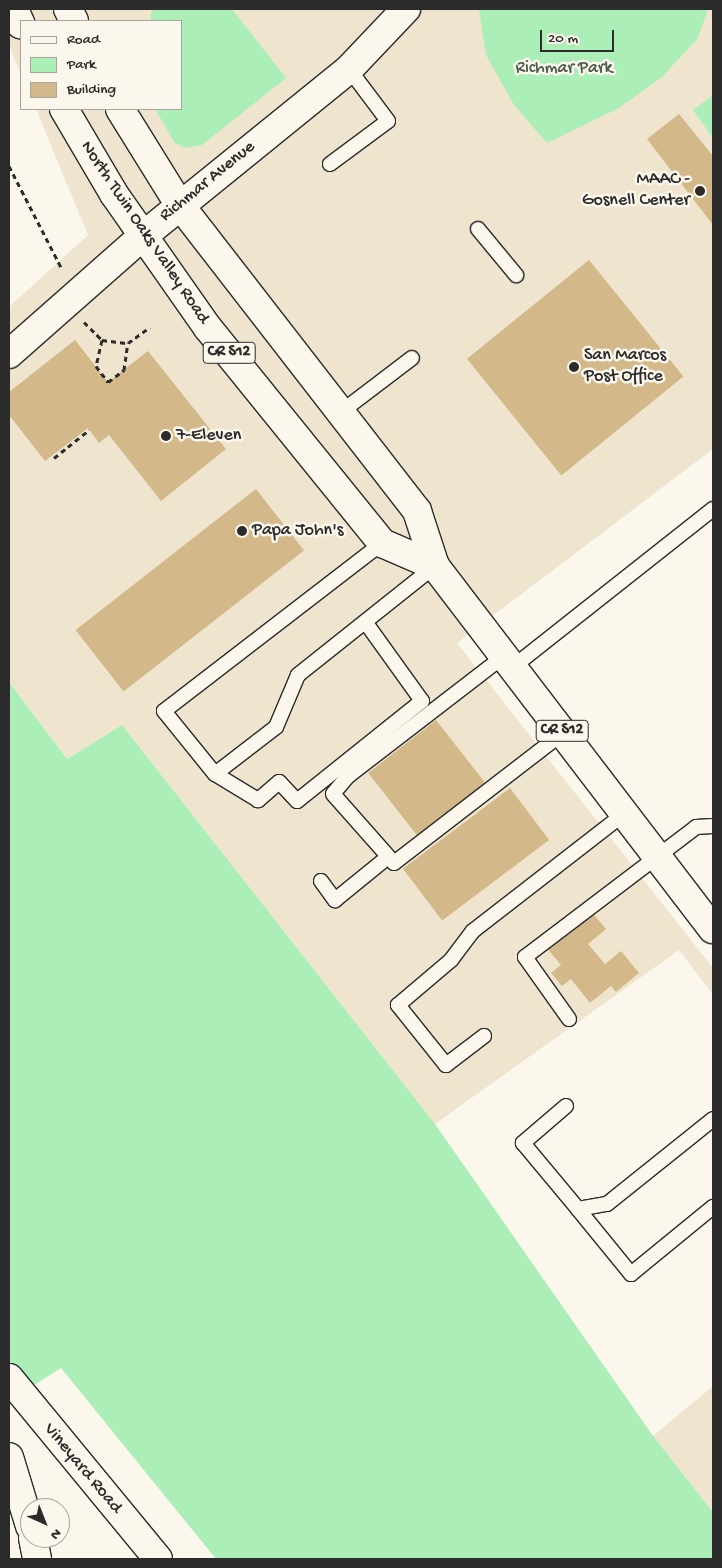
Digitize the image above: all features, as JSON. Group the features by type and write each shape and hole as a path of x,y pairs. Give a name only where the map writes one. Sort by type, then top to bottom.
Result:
{"main road":[{"path":"14,9 20,23"},
{"name":"Richmar Avenue","path":"9,354 179,204 349,69 406,9"},
{"name":"North Twin Oaks Valley Road","path":"65,110 143,236 208,328 382,543 435,566"},
{"name":"North Twin Oaks Valley Road","path":"121,110 179,204 417,511 435,566 713,929"},
{"name":"Vineyard Road","path":"9,1378 158,1559"},
{"path":"9,1457 21,1498"}],"lane":[{"path":"330,164 388,121 349,69"},
{"path":"478,229 516,275"},
{"path":"341,412 412,358"},
{"path":"563,733 394,863 333,794 348,776 508,662 713,510"},
{"path":"366,623 422,701 296,801 279,782 258,800 215,774 164,711 382,543"},
{"path":"215,774 276,726 298,675 366,623 435,566"},
{"path":"484,1036 446,1065 398,1005 451,960 473,930 625,813"},
{"path":"569,1019 525,957 696,827 713,826"},
{"path":"321,881 335,900 388,857"},
{"path":"566,1106 523,1143 631,1274 713,1207"},
{"path":"578,1209 607,1204 713,1119"}],"path":[{"path":"9,166 61,266"},
{"path":"80,319 102,340 128,343 150,327"},
{"path":"102,340 96,366 108,382 124,370 128,343"},
{"path":"54,458 89,430"}],"shaded area":[{"path":"9,9 713,9 713,449 457,643 713,968 713,995 679,950 435,1124 122,725 67,759 9,682 9,307 88,235 36,110 182,110 182,20 20,20 20,72 9,45"},
{"path":"713,1386 713,1512 653,1436"}],"green space":[{"path":"152,9 232,9 286,78 202,145 185,148 175,143 156,110 182,110 182,20 150,20"},
{"name":"Richmar Park","path":"479,9 708,9 698,38 662,77 619,108 547,143 514,105 486,55"},
{"path":"713,95 713,138 693,110"},
{"path":"9,682 67,759 122,725 435,1124 653,1436 713,1512 713,1559 216,1559 61,1368 9,1401"}],"building":[{"name":"MAAC - Gosnell Center","path":"679,114 713,156 713,225 647,139"},
{"name":"San Marcos Post Office","path":"589,260 683,377 561,475 467,359"},
{"path":"75,340 108,382 148,351 226,449 161,501 109,435 99,443 88,428 45,461 9,415 9,392"},
{"path":"256,489 304,550 124,691 76,630"},
{"path":"436,720 485,783 417,836 368,773"},
{"path":"510,788 549,840 442,921 403,869"},
{"path":"590,910 606,929 588,944 605,964 621,951 639,973 616,992 611,986 590,1003 571,979 562,986 551,973 561,965 546,947"}],"place":[{"name":"MAAC - Gosnell Center","path":"700,191"},
{"name":"San Marcos Post Office","path":"574,367"},
{"name":"7-Eleven","path":"166,436"},
{"name":"Papa John's","path":"242,531"}]}
